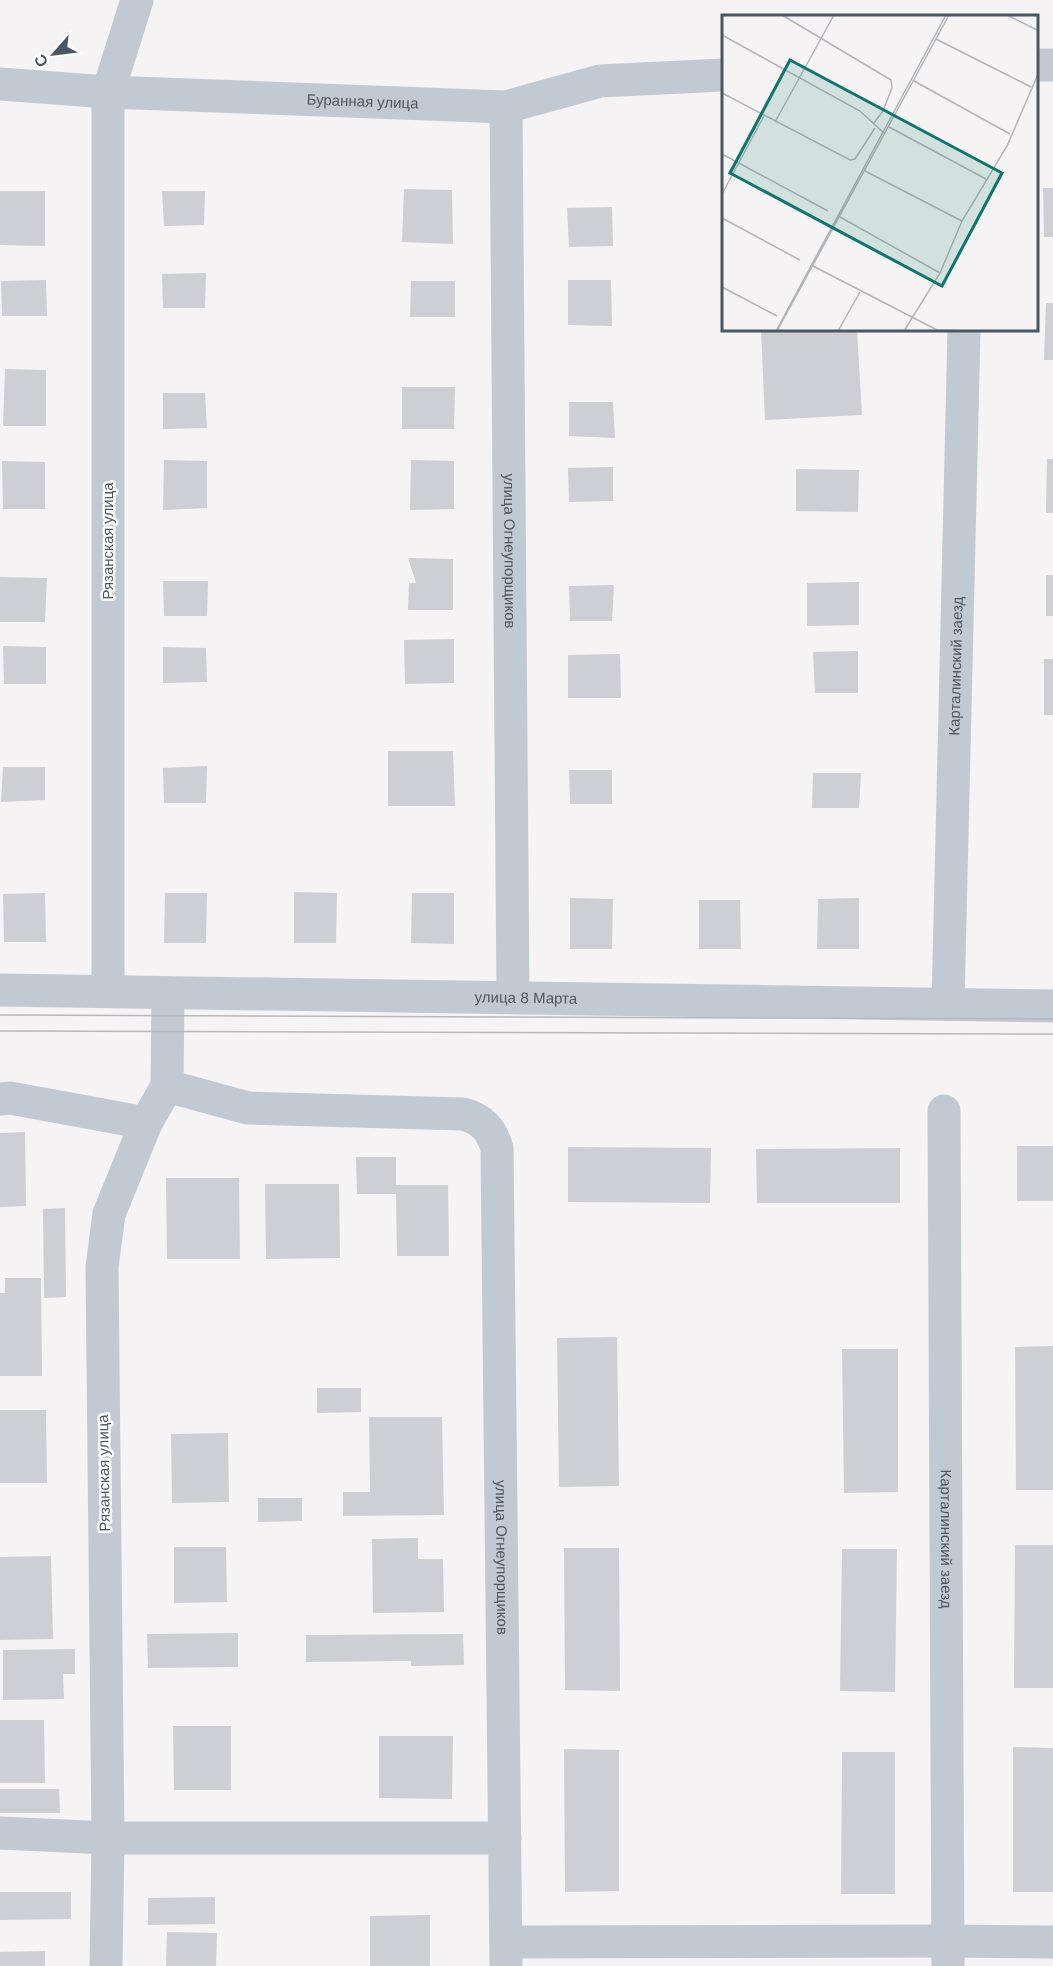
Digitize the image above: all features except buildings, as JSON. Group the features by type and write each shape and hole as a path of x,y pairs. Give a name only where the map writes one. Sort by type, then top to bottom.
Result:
{"street":[{"name":"Рязанская улица","path":"108,991 108,92 137,0"},
{"path":"1038,64 1053,65"},
{"name":"Буранная улица","path":"0,84 108,92 506,107 600,81 722,75"},
{"name":"улица Огнеупорщиков","path":"506,107 513,997"},
{"name":"Карталинский заезд","path":"948,1004 964,332"},
{"name":"улица 8 Марта","path":"0,990 1053,1006"},
{"name":"Рязанская улица","path":"106,1966 108,1838 102,1267 109,1214 146,1123 167,1086 168,993"},
{"name":"улица Огнеупорщиков","path":"167,1086 248,1108 463,1114 475,1117 485,1124 493,1135 497,1148 506,1954"},
{"path":"0,1099 10,1098 146,1123"},
{"name":"Карталинский заезд","path":"944,1111 948,1953"},
{"path":"0,1833 108,1838 505,1838"},
{"path":"506,1954 948,1953 1053,1942"}],"tram line":[{"path":"0,1015 1053,1019"},
{"path":"0,1031 1053,1034"}]}
